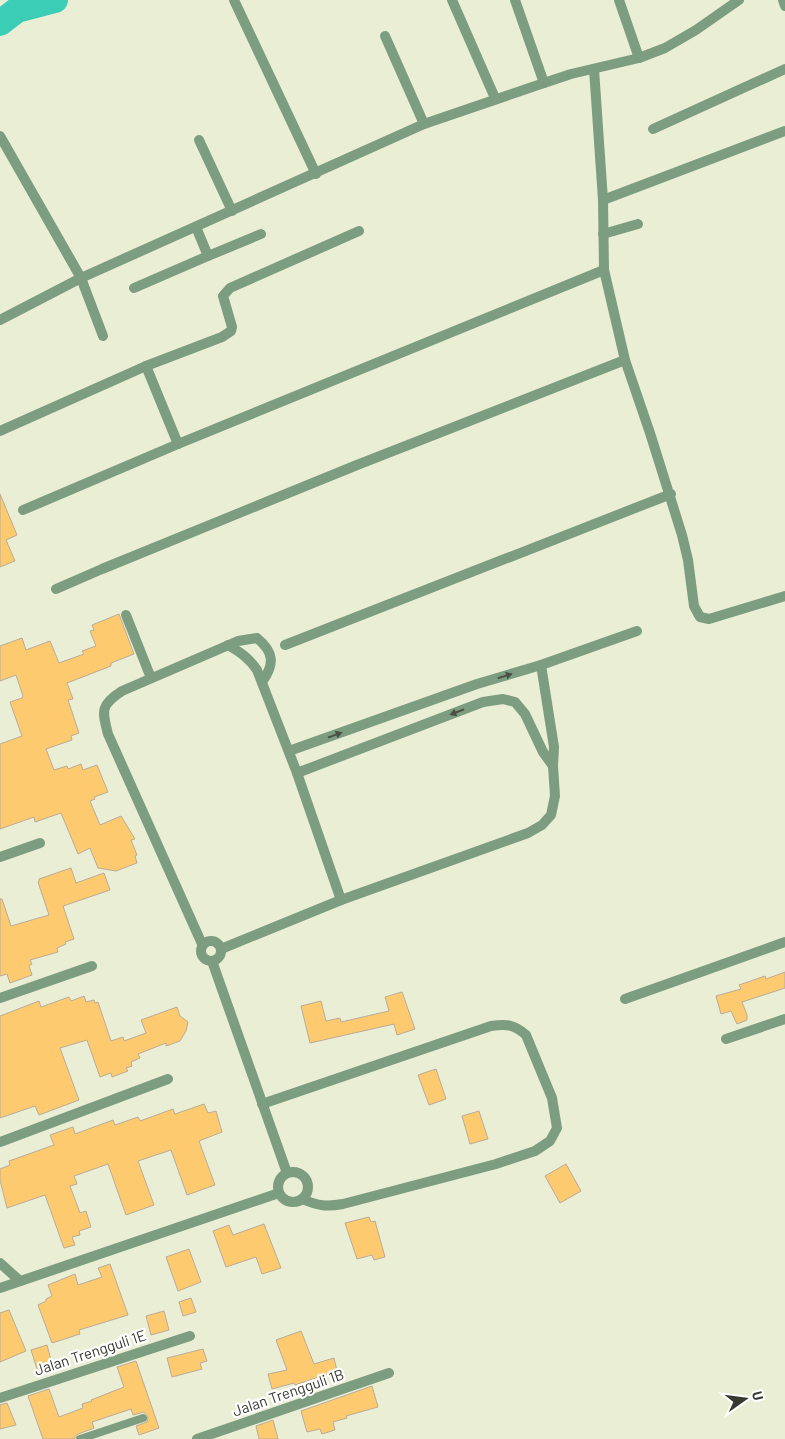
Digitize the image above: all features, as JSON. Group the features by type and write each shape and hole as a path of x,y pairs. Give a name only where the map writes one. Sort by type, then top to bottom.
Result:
{"street":[{"path":"234,0 316,174"},
{"path":"452,0 495,98"},
{"path":"515,0 544,83"},
{"path":"619,0 639,58"},
{"path":"0,320 81,278 424,124 495,98 594,68 639,58 665,48 696,30 739,0"},
{"path":"783,0 785,6"},
{"path":"385,36 424,124"},
{"path":"594,68 603,200 604,270 624,360 670,494 688,560 694,606 704,619 717,617 785,596"},
{"path":"653,129 785,69"},
{"path":"603,200 785,131"},
{"path":"0,136 81,278 103,336"},
{"path":"199,140 232,211"},
{"path":"603,234 638,224"},
{"path":"196,227 208,256"},
{"path":"0,432 146,366 231,332 232,323 223,296 230,288 359,231"},
{"path":"134,288 261,234"},
{"path":"23,510 178,444 604,270"},
{"path":"56,589 357,465 624,360"},
{"path":"146,366 178,444"},
{"path":"285,645 670,494"},
{"path":"126,614 151,678"},
{"path":"289,751 477,684 541,665 637,631"},
{"path":"202,944 211,940 219,945 221,949 219,957 208,961 202,956 200,948 202,944 108,734 105,724 105,705 110,698 122,691 248,638 257,638 268,650 272,666 262,682"},
{"path":"228,646 242,653 250,660 262,682 289,751 342,900"},
{"path":"221,949 342,900 528,834 542,825 551,815 554,804 555,783 553,766 554,747 541,665"},
{"path":"477,684 483,702"},
{"path":"297,773 483,702 503,699 515,702 525,714 543,752 553,766"},
{"path":"534,735 552,732"},
{"path":"0,858 40,843"},
{"path":"625,999 785,942"},
{"path":"212,961 287,1173"},
{"path":"0,998 92,966"},
{"path":"726,1039 785,1019"},
{"path":"262,1104 491,1026 507,1024 518,1028 526,1035 552,1098 557,1128 550,1141 535,1151 496,1164 343,1204 318,1206 302,1199"},
{"path":"0,1142 168,1079"},
{"path":"287,1173 299,1173 308,1182 308,1188 302,1199 296,1202 289,1202 279,1193 279,1181 287,1173"},
{"path":"0,1288 279,1193"},
{"path":"0,1263 20,1281"},
{"name":"Jalan Trengguli 1E","path":"0,1398 190,1336"},
{"name":"Jalan Trengguli 1B","path":"196,1439 389,1373"}],"lane":[{"path":"80,1439 143,1418"}],"building":[{"path":"0,494 17,535 6,540 15,561 0,567"},
{"path":"119,614 134,654 111,663 111,666 67,683 73,699 68,700 79,733 71,736 72,740 46,749 54,770 67,766 68,769 81,764 83,770 97,765 108,792 94,797 95,799 90,801 100,825 121,816 135,839 131,840 137,855 135,856 137,863 116,871 98,868 90,848 78,854 61,813 35,822 34,817 0,829 0,744 22,736 10,702 23,696 16,675 0,681 0,646 22,638 26,650 50,641 59,663 84,654 82,651 96,646 90,631 94,630 92,625"},
{"path":"71,868 76,883 104,873 110,890 63,906 74,939 65,942 66,944 57,948 58,952 30,960 32,964 29,966 32,975 10,983 7,974 0,976 0,899 2,899 11,926 49,915 38,882 39,879"},
{"path":"785,972 785,988 742,1002 747,1020 737,1024 731,1011 721,1014 716,996 741,989 739,985 765,976 766,979"},
{"path":"402,992 415,1029 397,1035 394,1024 310,1043 301,1006 321,1001 326,1021 340,1018 341,1022 389,1011 385,997"},
{"path":"84,996 86,1002 94,1000 95,1003 98,1002 111,1041 123,1037 124,1041 146,1033 141,1020 177,1007 180,1016 188,1022 186,1031 180,1041 166,1046 166,1043 138,1054 140,1058 131,1062 132,1066 126,1068 128,1071 112,1077 111,1073 100,1077 87,1040 60,1048 79,1100 39,1115 35,1106 0,1118 0,1016 39,1001 41,1007 69,997 71,1001"},
{"path":"436,1069 446,1099 429,1105 418,1075"},
{"path":"204,1104 208,1113 216,1111 222,1132 199,1141 215,1185 187,1195 171,1150 138,1161 154,1205 126,1215 108,1164 74,1176 77,1184 70,1186 80,1213 86,1211 91,1227 79,1231 80,1235 72,1237 75,1245 64,1248 45,1195 7,1208 0,1180 0,1169 10,1165 9,1161 54,1145 50,1135 73,1127 75,1134 113,1120 115,1125 138,1117 140,1121 173,1109 175,1114"},
{"path":"479,1111 488,1139 470,1144 462,1116"},
{"path":"566,1164 581,1191 560,1203 545,1176"},
{"path":"369,1217 371,1222 375,1221 385,1257 374,1260 372,1255 357,1259 345,1223"},
{"path":"264,1224 281,1268 262,1274 256,1257 226,1267 213,1231 229,1225 233,1235"},
{"path":"189,1249 201,1282 178,1291 166,1257"},
{"path":"110,1264 128,1315 79,1330 80,1334 52,1343 38,1305 52,1296 48,1285 75,1274 78,1285 102,1277 98,1268"},
{"path":"191,1298 196,1312 183,1316 179,1302"},
{"path":"9,1310 26,1351 0,1362 0,1313"},
{"path":"164,1311 169,1330 151,1335 146,1316"},
{"path":"301,1331 314,1364 334,1358 337,1371 295,1385 294,1383 272,1389 268,1374 287,1370 276,1340"},
{"path":"47,1345 54,1371 39,1375 31,1350"},
{"path":"203,1349 207,1361 200,1363 202,1369 172,1377 167,1358"},
{"path":"136,1361 159,1428 139,1435 136,1426 147,1422 148,1417 144,1412 133,1415 131,1409 92,1422 94,1428 78,1434 74,1439 43,1439 28,1396 49,1389 59,1417 83,1408 82,1404 124,1387 117,1367"},
{"path":"372,1386 378,1407 346,1416 347,1418 333,1422 335,1430 322,1434 320,1429 307,1432 301,1411"},
{"path":"7,1403 16,1425 0,1429 0,1405"},
{"path":"273,1420 278,1439 259,1439 256,1426"}],"waterway":[{"path":"0,23 17,10 55,0"}]}
